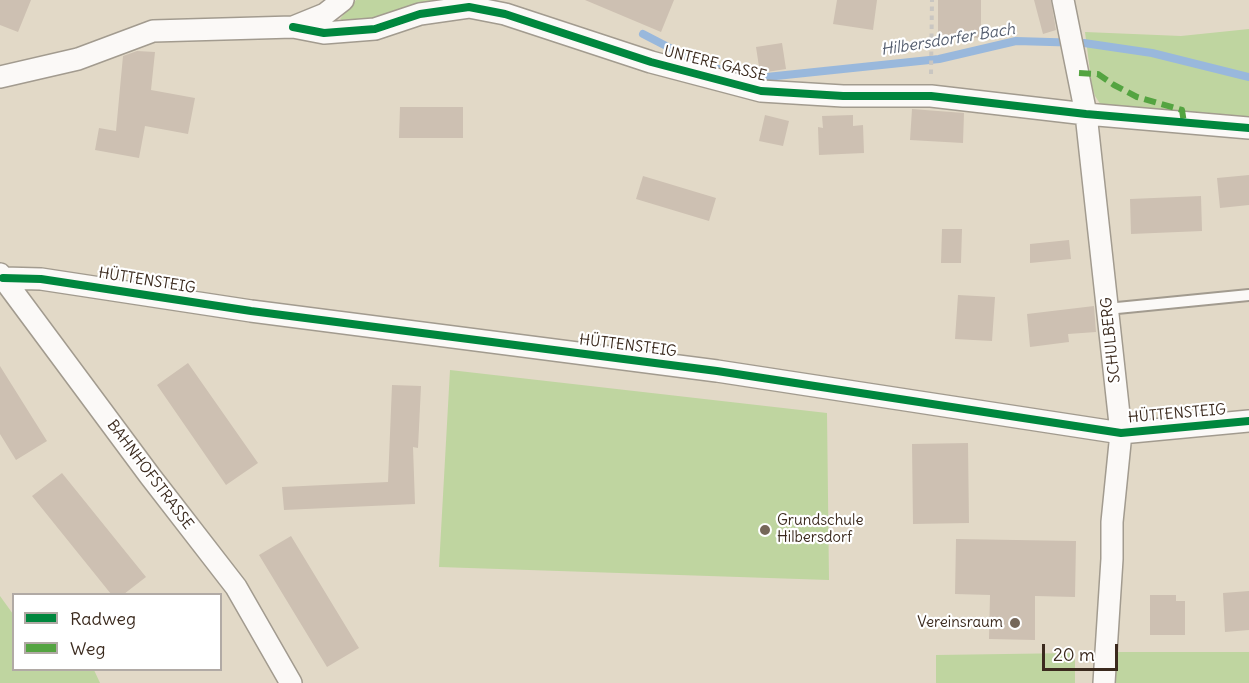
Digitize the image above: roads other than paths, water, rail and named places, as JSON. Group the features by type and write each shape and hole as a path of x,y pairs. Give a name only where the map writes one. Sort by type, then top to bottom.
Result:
{"street":[{"path":"0,77 78,59 153,31 293,27 325,14 343,0"},
{"name":"SCHULBERG","path":"1064,0 1086,114 1121,433 1112,522 1112,559 1104,683"},
{"name":"UNTERE GASSE","path":"293,27 324,33 375,29 420,14 469,7 507,7 651,62 761,91 843,96 931,96 1086,114 1249,128"},
{"name":"HÜTTENSTEIG","path":"1,277 41,279 251,310 717,370 1121,433 1249,421"},
{"name":"BAHNHOFSTRASSE","path":"1,277 236,587 291,683"}],"lane":[{"path":"1107,309 1249,295"}],"waterway":[{"name":"Hilbersdorfer Bach","path":"643,34 699,63 735,74"},
{"name":"Hilbersdorfer Bach","path":"757,78 939,59 1016,41 1084,43 1152,53 1249,77"}],"place":[{"name":"Grundschule Hilbersdorf","path":"765,530"},
{"name":"Vereinsraum","path":"1015,623"}]}
